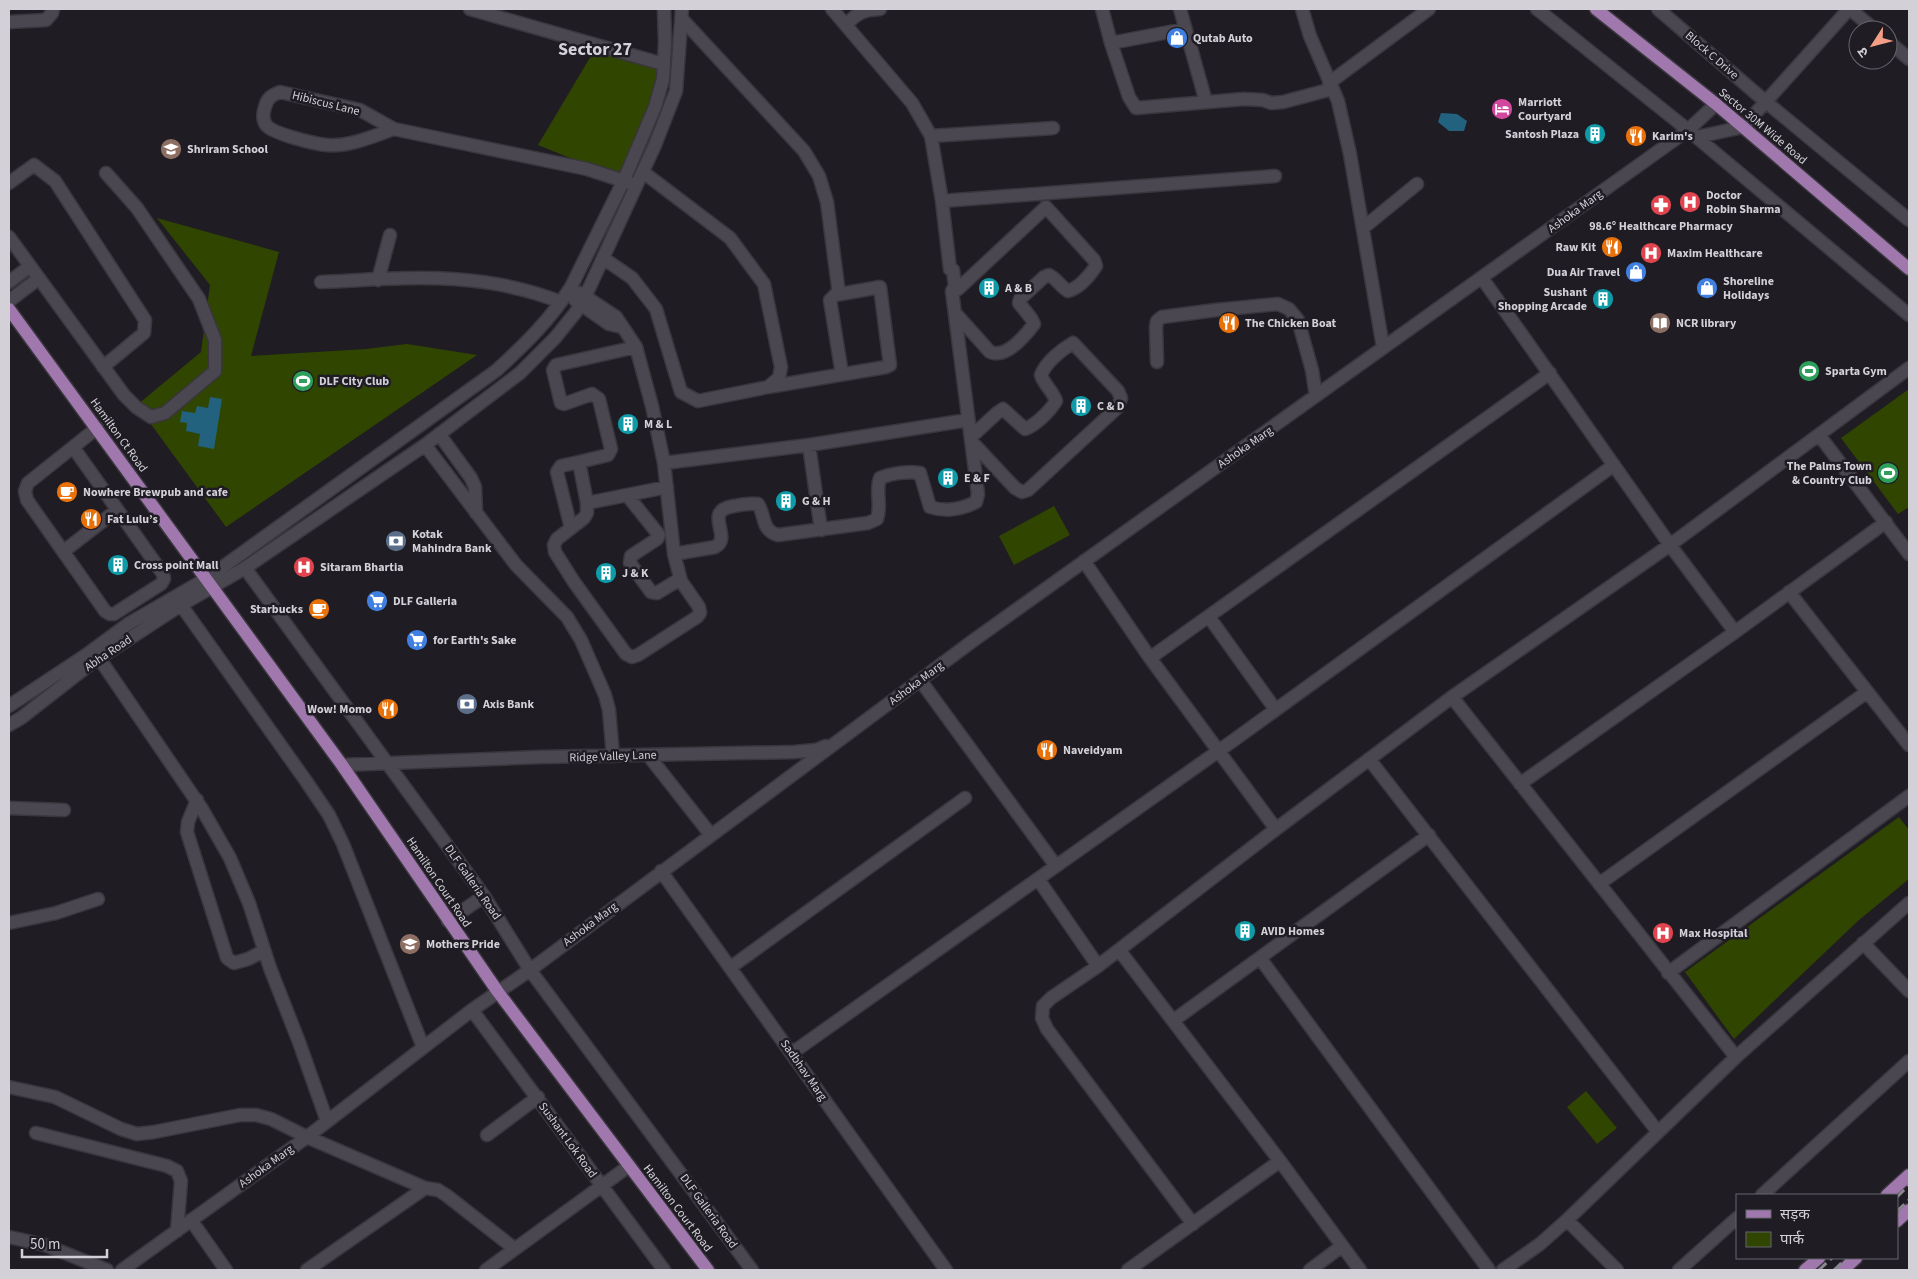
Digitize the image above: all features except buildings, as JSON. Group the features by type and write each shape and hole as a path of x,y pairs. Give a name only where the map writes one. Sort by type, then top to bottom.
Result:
{"main road":[{"name":"Sector 30M Wide Road","path":"1596,9 1716,104 1909,269"},
{"name":"Hamilton Ct Road","path":"9,309 209,584"},
{"name":"Hamilton Court Road","path":"209,584 342,765 448,922 498,992 708,1270"},
{"path":"1888,1194 1909,1175"},
{"path":"1898,1220 1909,1210"},
{"path":"1805,1270 1818,1259"},
{"path":"1842,1270 1855,1259"}],"street":[{"path":"9,22 46,20 53,9"},
{"path":"470,9 663,64"},
{"path":"209,584 497,370 538,331 566,294 624,180 655,107 663,79 664,9"},
{"path":"674,554 719,545 722,541 718,519 724,507 751,503 758,504 762,511 765,526 770,533 778,535 868,523 877,519 880,509 877,487 880,478 886,475 920,473 930,507 940,510 966,507 976,502 978,494 956,314 952,291 948,288 946,271 950,269 942,201 931,136 912,103 847,24 832,9"},
{"path":"847,24 856,14 880,9"},
{"path":"1102,9 1129,96 1136,108 1244,99 1271,103 1283,102 1331,86 1429,9"},
{"path":"1180,9 1206,102"},
{"path":"1302,9 1310,36 1338,101 1350,154 1383,347"},
{"path":"1537,9 1693,134 1909,315"},
{"name":"Block C Drive","path":"1658,9 1672,13 1766,102 1909,220"},
{"path":"1693,134 1743,127 1849,9 1863,20"},
{"path":"209,584 245,568 425,445 520,373 555,338 583,300 637,186 676,91 682,14"},
{"path":"682,14 804,151 818,176 827,202 839,294"},
{"path":"1111,43 1185,29"},
{"path":"1898,50 1909,59"},
{"name":"Hibiscus Lane","path":"394,130 342,145 326,145 273,131 265,124 263,115 266,102 272,95 280,92 360,110 394,130 587,170 624,180 637,186"},
{"name":"Ashoka Marg","path":"122,1270 307,1137 472,1010 530,970 920,680 1084,561 1383,347 1693,134 1716,104"},
{"path":"931,136 1053,128"},
{"path":"9,183 34,165 55,180 145,320 144,333 103,367"},
{"path":"643,172 730,238 764,284 781,367 779,378 768,387"},
{"path":"9,237 124,395 136,407 152,417 165,413 215,371 215,340 199,299 137,208 106,173"},
{"path":"942,201 1275,176"},
{"path":"1363,228 1417,184"},
{"path":"952,291 958,289 1046,206 1094,260 1096,266 1073,290 1068,291 1049,275 1044,277 1020,298 1019,303 1034,324 1004,353 996,355 990,352 956,314"},
{"path":"378,280 390,235"},
{"path":"603,258 632,278 656,309 681,392 698,401 768,387 842,374 890,365 881,289 878,287 835,295 830,300 842,374"},
{"path":"9,282 30,267"},
{"path":"321,282 425,278 472,279 506,284 541,294 566,294 583,300 616,317 636,347 652,406 664,462 674,554 680,579 699,606 700,613 697,617 632,657 626,654 599,618 556,552 554,545 557,540 587,513 587,502 578,462"},
{"path":"1482,278 1670,545 1735,632"},
{"path":"9,301 38,279"},
{"path":"1158,362 1156,327 1157,321 1162,317 1278,304 1289,309 1298,320 1316,396"},
{"path":"1073,343 1118,391 1121,398 1118,407 1028,490 1022,492 1015,488 971,439 1003,409 1025,429 1030,427 1053,406 1056,401 1054,394 1043,382 1041,375 1044,368 1066,347 1073,343"},
{"path":"571,528 557,472 561,466 610,453 611,449 599,399 592,394 564,404 561,403 553,370 554,367 556,364 636,347"},
{"path":"1193,1224 1047,1029 1042,1018 1043,1006 1051,998 1098,966 1452,697 1670,545 1909,368"},
{"path":"1150,658 1550,373"},
{"path":"664,462 809,445 968,420"},
{"path":"73,447 163,574 164,579 161,584 110,614 105,611 27,500 25,491 28,483 73,447 97,428"},
{"path":"439,434 471,478 475,487 476,513"},
{"path":"1819,435 1909,554"},
{"path":"425,445 516,566 567,617 581,640 605,695 609,710 613,756"},
{"path":"809,445 821,530"},
{"path":"792,1053 1217,751 1614,465"},
{"path":"587,502 666,488"},
{"path":"627,495 658,535 657,539 636,552 632,556 630,563 651,592 657,593 680,579"},
{"path":"64,551 118,510"},
{"path":"1520,784 1735,632 1886,522"},
{"path":"1084,561 1150,658 1276,829"},
{"name":"DLF Galleria Road","path":"245,568 484,896 530,970 752,1270"},
{"name":"Abha Road","path":"9,725 99,658 181,606 209,584"},
{"name":"Abha Road","path":"9,706 86,656 128,624 209,584"},
{"path":"1789,592 1909,745"},
{"path":"181,606 306,780 332,821 354,869 424,1047"},
{"path":"119,610 128,624"},
{"path":"1209,617 1275,709"},
{"path":"99,658 197,800 230,858 249,903 264,950 327,1121"},
{"path":"920,680 1056,866"},
{"path":"1599,884 1867,692"},
{"path":"1452,697 1736,1057"},
{"name":"Ridge Valley Lane","path":"342,765 538,757 794,752 816,750 836,743"},
{"path":"648,754 711,835"},
{"path":"1369,759 1658,1132"},
{"path":"1668,973 1909,796"},
{"path":"731,967 965,798"},
{"path":"197,800 188,822 187,832 227,958 234,963 248,959 264,950"},
{"path":"9,808 64,810"},
{"path":"1174,1020 1429,835"},
{"name":"Sadbhav Marg","path":"662,871 946,1270"},
{"path":"1038,879 1098,966"},
{"path":"448,922 484,896"},
{"path":"9,923 56,913 98,899"},
{"path":"1503,1270 1540,1244 1567,1220 1736,1057 1909,903"},
{"path":"1863,943 1909,991"},
{"path":"1119,950 1174,1020 1360,1270"},
{"path":"1260,958 1489,1270"},
{"name":"Sushant Lok Road","path":"472,1010 664,1270"},
{"path":"1763,1194 1909,1061"},
{"path":"9,1087 55,1097 121,1129 137,1134 240,1115 256,1115 271,1119 307,1137 425,1188 431,1188 446,1195 515,1249"},
{"path":"487,1135 538,1097"},
{"path":"36,1133 167,1166 177,1171 182,1181 177,1231"},
{"path":"1128,1270 1280,1161"},
{"path":"486,1270 629,1166"},
{"path":"307,1270 425,1188"},
{"path":"1679,1270 1736,1219"},
{"path":"191,1220 226,1270"},
{"path":"1567,1220 1617,1270"},
{"path":"9,1237 45,1246 107,1270"},
{"path":"1310,1270 1342,1246"}],"green space":[{"path":"595,49 663,64 624,180 538,145"},
{"name":"DLF City Club","path":"157,218 279,252 251,356 366,349 407,344 477,355 226,527 137,405 201,352 210,285"},
{"name":"The Palms Town & Country Club","path":"1909,389 1909,507 1898,514 1841,438"},
{"path":"1054,506 1070,535 1014,565 999,536"},
{"path":"1899,817 1909,830 1909,879 1859,920 1734,1039 1685,972"},
{"path":"1586,1091 1617,1128 1597,1144 1567,1107"}],"water":[{"path":"1441,113 1457,114 1467,121 1464,131 1449,131 1438,122"},
{"path":"210,397 222,399 214,449 198,446 200,434 186,431 187,423 180,422 182,411 195,413 197,406 208,408"},
{"path":"377,592 384,595 387,602 384,609 377,612 370,609 367,602 370,595"}],"railway":[{"path":"1898,1196 1909,1185"},
{"path":"1898,1210 1909,1200"},
{"path":"1819,1270 1831,1259"},
{"path":"1834,1270 1846,1259"}],"place":[{"name":"Qutab Auto","path":"1177,38"},
{"name":"Marriott Courtyard","path":"1502,109"},
{"name":"Santosh Plaza","path":"1595,134"},
{"name":"Karim's","path":"1636,136"},
{"name":"Shriram School","path":"171,149"},
{"name":"Doctor Robin Sharma","path":"1690,202"},
{"name":"98.6° Healthcare Pharmacy","path":"1661,205"},
{"name":"Raw Kit","path":"1612,247"},
{"name":"Maxim Healthcare","path":"1651,253"},
{"name":"Dua Air Travel","path":"1636,272"},
{"name":"A & B","path":"989,288"},
{"name":"Shoreline Holidays","path":"1707,288"},
{"name":"Sushant Shopping Arcade","path":"1603,299"},
{"name":"The Chicken Boat","path":"1229,323"},
{"name":"NCR library","path":"1660,323"},
{"name":"Sparta Gym","path":"1809,371"},
{"name":"DLF City Club","path":"303,381"},
{"name":"C & D","path":"1081,406"},
{"name":"M & L","path":"628,424"},
{"name":"The Palms Town & Country Club","path":"1888,473"},
{"name":"E & F","path":"948,478"},
{"name":"Nowhere Brewpub and cafe","path":"67,492"},
{"name":"G & H","path":"786,501"},
{"name":"Fat Lulu’s","path":"91,519"},
{"name":"Kotak Mahindra Bank","path":"396,541"},
{"name":"Cross point Mall","path":"118,565"},
{"name":"Sitaram Bhartia","path":"304,567"},
{"name":"J & K","path":"606,573"},
{"name":"DLF Galleria","path":"377,601"},
{"name":"Starbucks","path":"319,609"},
{"name":"for Earth's Sake","path":"417,640"},
{"name":"Axis Bank","path":"467,704"},
{"name":"Wow! Momo","path":"388,709"},
{"name":"Naveidyam","path":"1047,750"},
{"name":"AVID Homes","path":"1245,931"},
{"name":"Max Hospital","path":"1663,933"},
{"name":"Mothers Pride","path":"410,944"}],"district":[{"name":"Sector 27","path":"595,49"}]}
